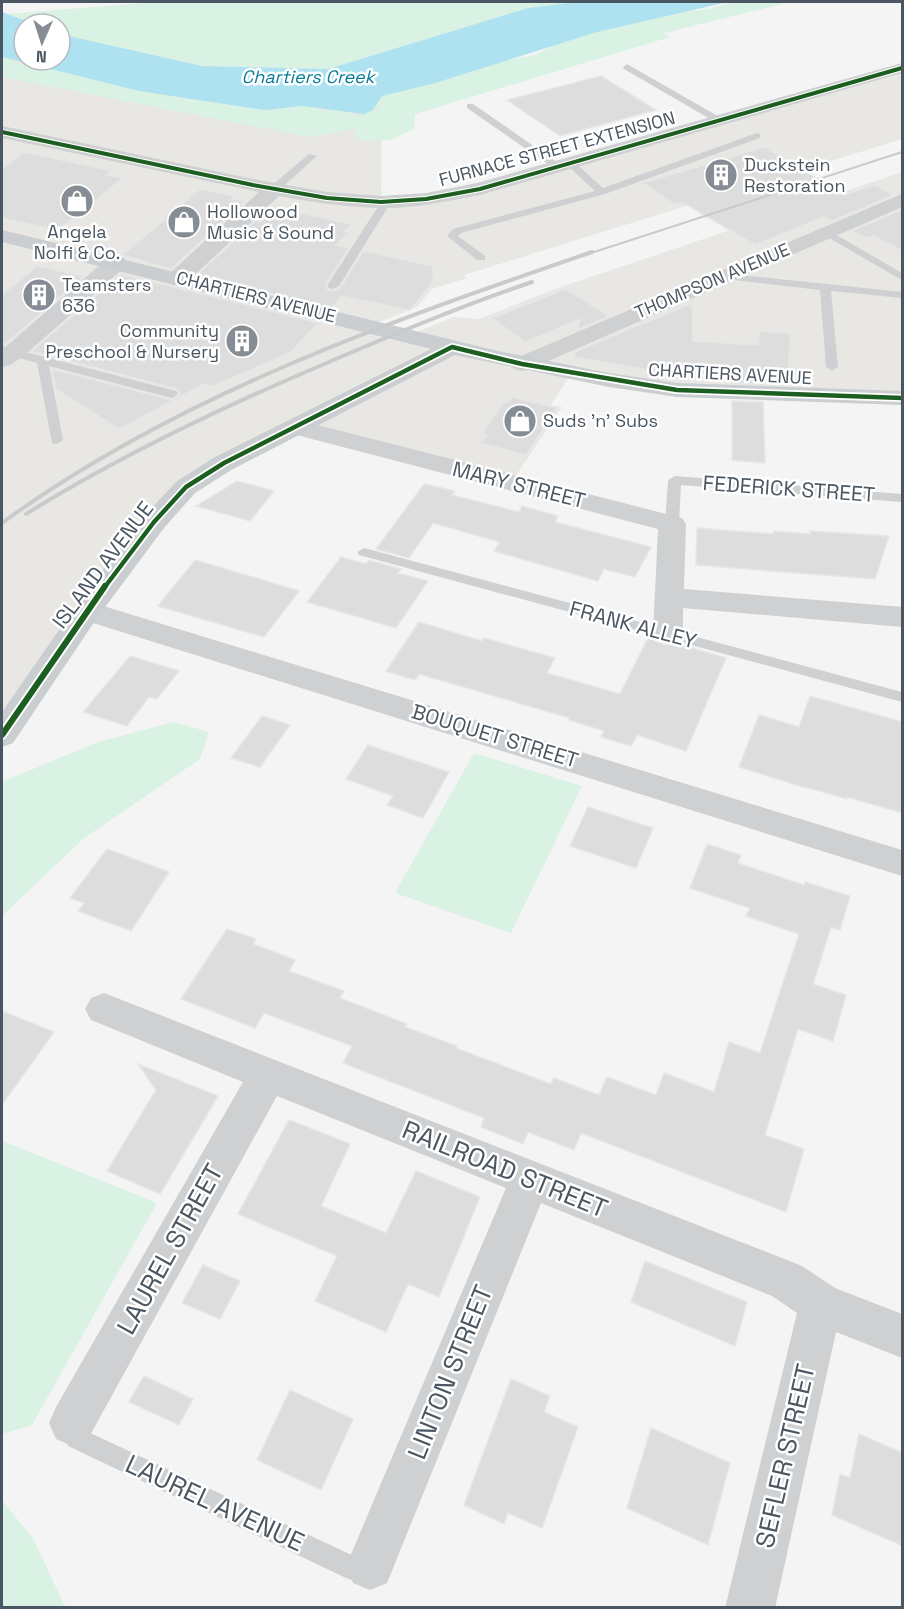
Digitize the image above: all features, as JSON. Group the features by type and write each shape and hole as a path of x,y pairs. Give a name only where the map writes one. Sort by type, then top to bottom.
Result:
{"main road":[{"name":"CHARTIERS AVENUE","path":"2,236 522,364 677,390 903,398"},
{"name":"ISLAND AVENUE","path":"2,735 87,611 154,522 186,487 224,463 452,347"}],"street":[{"name":"FURNACE STREET EXTENSION","path":"2,132 274,189 327,198 386,202 426,199 480,189 903,68"},
{"path":"178,278 274,189"},
{"name":"THOMPSON AVENUE","path":"522,364 721,276 903,200"},
{"path":"5,354 116,263"},
{"name":"MARY STREET","path":"294,427 672,524"},
{"path":"668,633 672,524"},
{"path":"668,597 903,617"},
{"name":"BOUQUET STREET","path":"87,611 903,863"},
{"name":"RAILROAD STREET","path":"104,1009 787,1281 821,1304 903,1336"},
{"name":"LAUREL STREET","path":"72,1423 268,1075"},
{"name":"LINTON STREET","path":"370,1566 530,1179"},
{"name":"SEFLER STREET","path":"750,1608 821,1304"}],"lane":[{"path":"627,67 720,121"},
{"path":"470,106 592,181 601,192"},
{"path":"482,258 452,236 457,231 601,192 757,136"},
{"path":"274,189 312,156"},
{"path":"333,286 386,202"},
{"path":"826,232 903,277"},
{"path":"721,276 903,295"},
{"path":"825,287 832,367"},
{"path":"5,354 42,360 172,394"},
{"path":"42,360 57,440"},
{"name":"FEDERICK STREET","path":"672,524 675,480 903,498"},
{"name":"FRANK ALLEY","path":"364,552 903,697"},
{"name":"LAUREL AVENUE","path":"72,1423 76,1438 355,1569 370,1566"}],"shaded area":[{"path":"2,56 12,57 12,72 72,72 72,63 382,96 381,201 480,189 902,68 902,139 464,275 467,278 432,289 417,307 371,325 409,335 454,317 479,319 552,290 902,172 902,398 677,390 571,373 551,405 562,407 511,483 294,427 186,487 87,611 2,735"}],"green space":[{"path":"156,2 576,2 528,8 328,69 202,66 72,37 72,12 32,12"},
{"path":"732,2 790,2 664,33 670,37 415,114 414,129 391,140 359,141 354,129 310,137 2,77 2,54 12,60 12,72 69,72 110,79 123,88 171,93 182,97 194,96 215,103 230,102 266,110 278,106 314,105 320,110 337,110 359,115 384,109 365,105 361,101 489,63 536,55 575,33 619,27 672,13 709,9"},
{"path":"174,722 209,732 200,759 83,839 2,916 2,782 98,742"},
{"path":"474,753 582,786 511,933 395,893"},
{"path":"2,1141 157,1203 32,1425 2,1434"},
{"path":"2,1500 34,1540 65,1607 2,1607"}],"water":[{"name":"Chartiers Creek","path":"576,2 728,2 597,32 435,83 382,96 373,110 364,114 303,106 264,110 139,91 62,72 72,72 72,37 202,66 328,69 528,8"},
{"path":"2,12 12,16 12,59 2,57"}],"building":[{"path":"601,76 656,110 560,136 507,100"},
{"path":"765,147 844,195 875,185 893,195 832,221 823,217 755,245 682,202 674,204 643,183"},
{"path":"25,152 111,171 106,175 123,178 58,230 2,218 2,169"},
{"name":"Hollowood Music & Sound","path":"200,189 235,196 232,199 245,201 171,269 123,255"},
{"path":"271,207 352,224 344,232 348,233 336,245 349,248 325,285 328,290 334,291 341,287 363,251 433,266 433,282 410,310 342,296 331,308 197,275"},
{"path":"903,209 903,251 874,236 866,238 852,231"},
{"path":"37,266 84,276 5,344 2,344 2,295"},
{"path":"121,274 318,323 291,352 214,386 204,384 119,429 56,389 52,369 171,400 180,393 177,389 32,351"},
{"path":"566,289 609,316 578,329 580,319 525,342 492,318"},
{"path":"692,303 693,341 758,345 760,331 791,334 787,378 763,377 763,384 732,383 732,376 653,371 574,357 575,352"},
{"name":"Suds 'n' Subs","path":"512,397 557,408 526,455 481,443 487,435 482,433 504,402 507,403"},
{"path":"732,401 763,402 765,463 732,460"},
{"path":"237,481 274,491 250,521 196,506"},
{"path":"424,484 455,491 452,495 519,512 522,506 558,516 555,522 651,547 635,577 604,569 598,581 494,551 500,542 433,523 409,558 376,549"},
{"path":"697,528 774,534 774,531 810,534 810,531 889,536 875,579 696,565"},
{"path":"341,557 366,564 369,560 401,569 398,573 428,581 396,628 307,602"},
{"path":"195,560 299,591 264,637 158,606"},
{"path":"419,622 482,641 484,638 555,658 547,673 620,694 649,636 667,645 676,643 726,658 686,751 637,735 631,746 601,737 604,731 569,720 570,718 419,674 415,680 386,671"},
{"path":"130,656 179,671 157,699 149,697 127,726 83,712"},
{"path":"810,696 903,722 903,813 806,788 739,767 759,715 799,727"},
{"path":"262,716 290,725 260,767 231,758"},
{"path":"368,745 449,772 423,818 387,805 393,796 346,779"},
{"path":"588,807 653,828 636,868 570,846"},
{"path":"707,844 741,855 738,863 804,885 805,882 850,896 840,930 831,927 813,984 846,995 833,1041 798,1029 765,1135 804,1149 786,1212 581,1133 574,1150 528,1132 523,1144 481,1127 484,1118 343,1063 352,1046 264,1013 255,1028 181,999 227,929 256,939 253,944 295,960 289,971 344,991 340,998 407,1024 405,1027 457,1046 456,1048 551,1084 554,1078 599,1095 607,1077 656,1095 664,1073 714,1092 729,1042 760,1053 799,934 746,916 750,908 690,888"},
{"path":"107,849 169,872 131,931 78,911 84,903 70,898"},
{"path":"2,1011 54,1032 2,1105"},
{"path":"138,1064 218,1096 160,1194 107,1171 156,1090"},
{"path":"289,1120 350,1144 321,1206 386,1233 416,1171 480,1197 439,1297 408,1284 386,1332 315,1301 337,1256 238,1214"},
{"path":"645,1261 747,1302 735,1346 631,1302"},
{"path":"203,1265 240,1281 220,1319 182,1303"},
{"path":"144,1376 193,1399 179,1425 129,1402"},
{"path":"511,1379 550,1396 544,1412 578,1427 542,1528 508,1513 504,1524 464,1505"},
{"path":"290,1390 353,1419 321,1490 257,1460"},
{"path":"651,1428 730,1463 708,1545 627,1508"},
{"path":"859,1434 903,1453 903,1546 832,1515 840,1474 850,1478"}],"railway":[{"path":"588,254 902,152"},
{"path":"2,523 69,477 139,436 212,399 362,335 592,252"},
{"path":"26,514 168,435 241,401 342,356 532,282"}],"cycle path":[{"path":"2,132 253,185 327,198 381,202 426,199 480,189 902,68"},
{"path":"2,735 87,611 154,522 186,487 224,463 452,347 522,364 677,390 902,398"}],"place":[{"name":"Duckstein Restoration","path":"721,175"},
{"name":"Angela Nolfi & Co.","path":"77,201"},
{"name":"Hollowood Music & Sound","path":"184,222"},
{"name":"Teamsters 636","path":"39,295"},
{"name":"Community Preschool & Nursery","path":"242,341"},
{"name":"Suds 'n' Subs","path":"520,421"}]}
